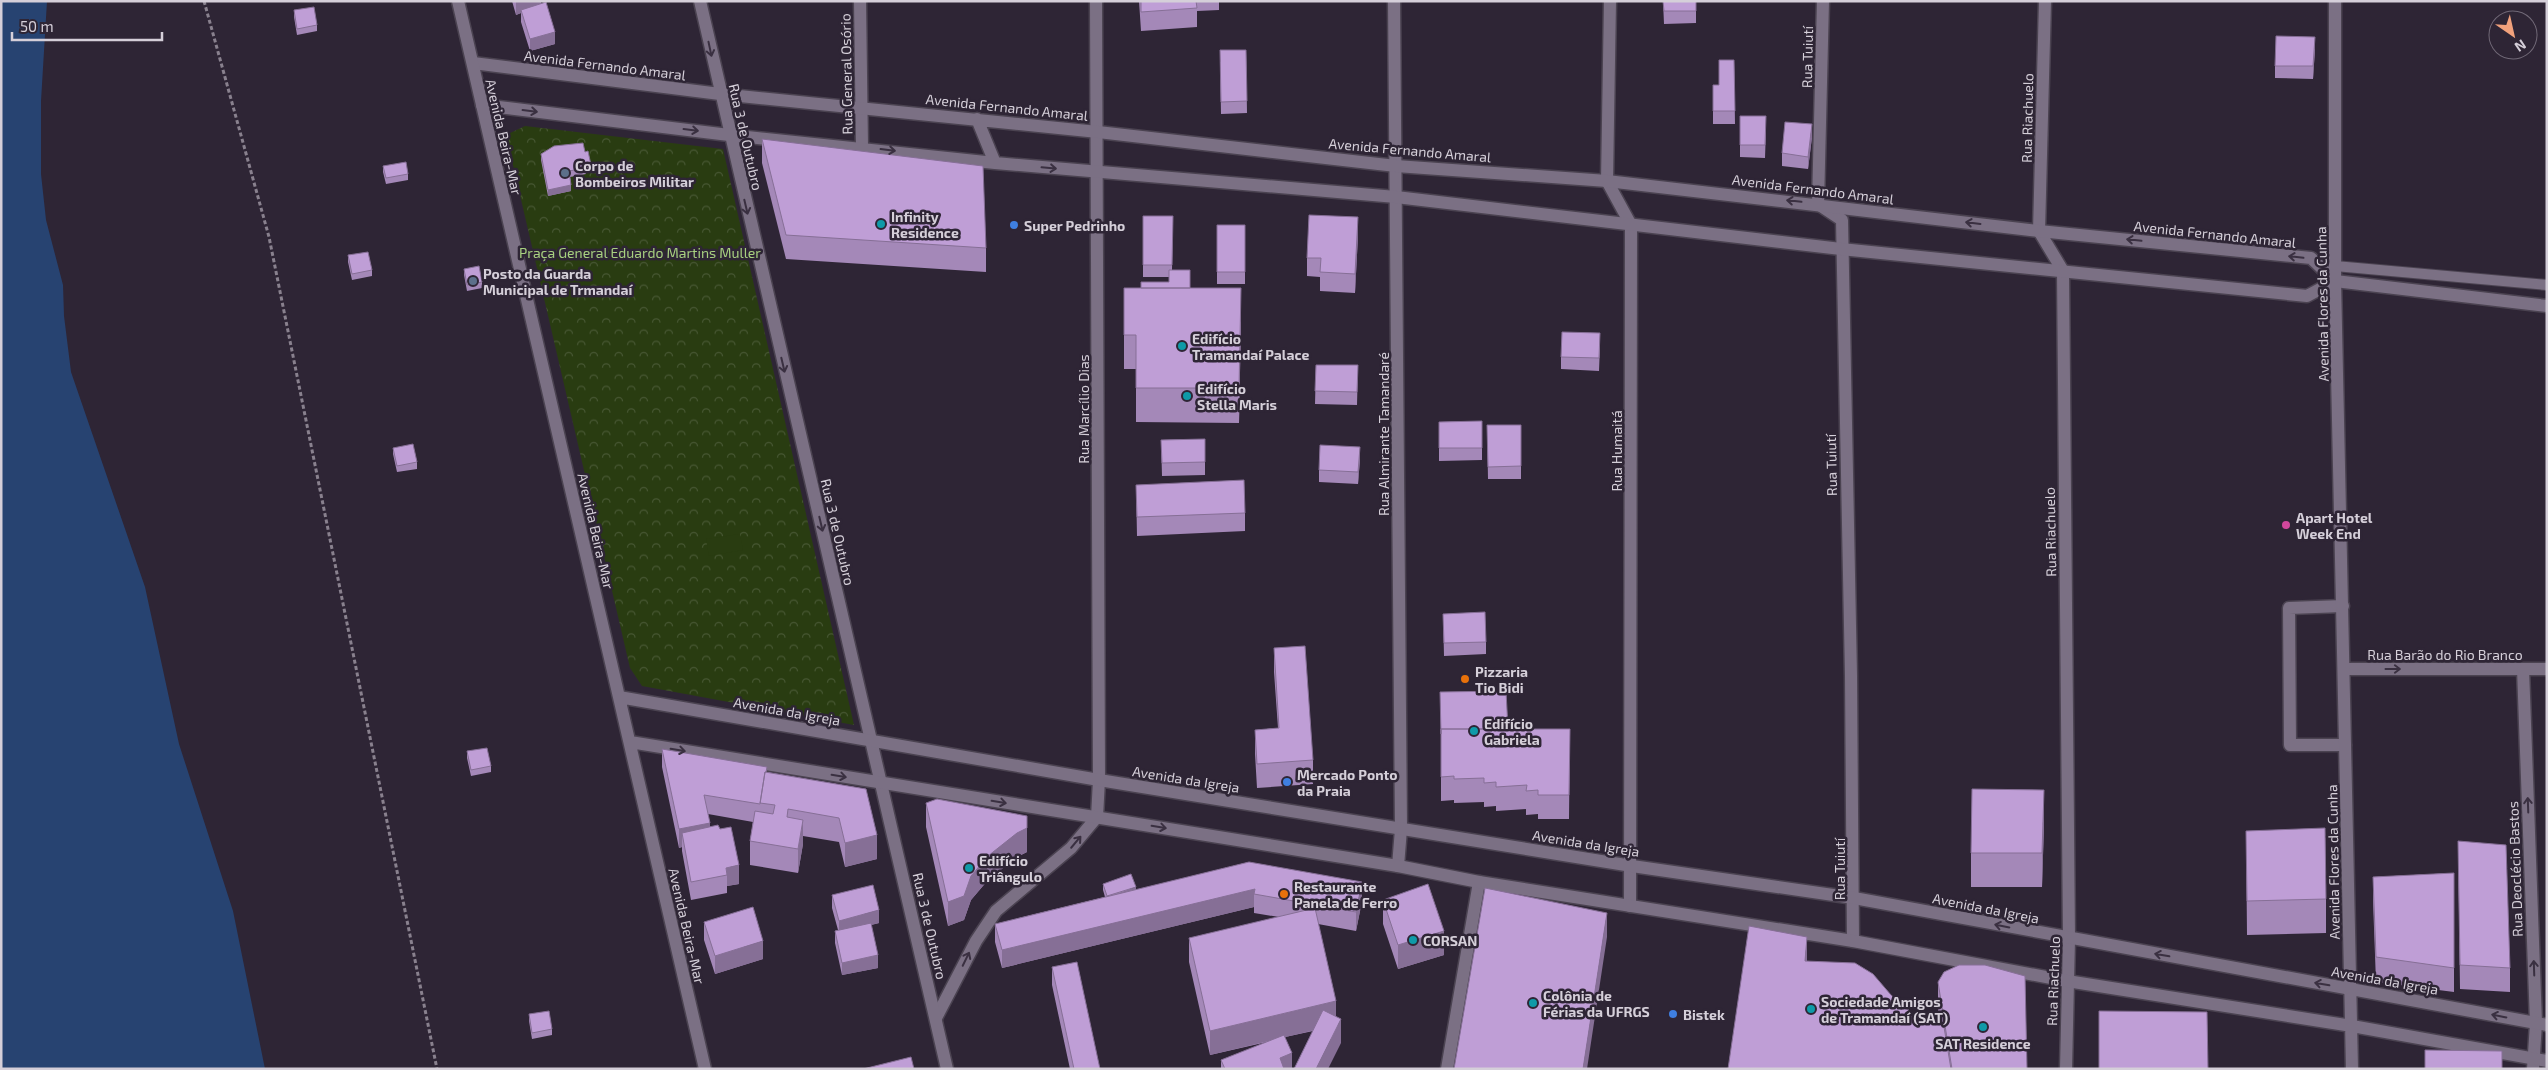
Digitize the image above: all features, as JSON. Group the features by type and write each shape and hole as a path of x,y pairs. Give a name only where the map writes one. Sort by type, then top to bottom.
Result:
{"street":[{"name":"Avenida Beira-Mar","path":"458,1 705,1069"},
{"name":"Rua 3 de Outubro","path":"700,1 729,135 872,741 880,783 947,1069"},
{"name":"Rua General Osório","path":"860,1 862,147"},
{"name":"Rua Marcílio Dias","path":"1096,1 1099,780 1097,817"},
{"name":"Rua Almirante Tamandaré","path":"1394,1 1401,829 1398,866"},
{"name":"Rua Humaitá","path":"1610,1 1607,181 1631,225 1632,866 1630,906"},
{"name":"Rua Tuiutí","path":"1823,1 1818,204 1842,220 1841,249 1854,898 1853,941"},
{"name":"Rua Riachuelo","path":"2039,231 2045,1"},
{"name":"Avenida Flores da Cunha","path":"2335,1 2335,281 2352,1069"},
{"name":"Avenida Fernando Amaral","path":"473,64 720,94 976,119 1396,166 1607,181 2039,231 2311,258 2335,281"},
{"path":"482,105 729,135 862,147 995,163 1396,198 1841,249 2307,296 2335,281 2547,306"},
{"path":"976,119 995,163"},
{"path":"2039,231 2063,271"},
{"name":"Rua Riachuelo","path":"2063,271 2069,939 2066,1069"},
{"path":"2343,606 2289,608 2290,745 2345,744"},
{"name":"Rua Barão do Rio Branco","path":"2344,669 2547,669"},
{"name":"Rua Deoclécio Bastos","path":"2522,669 2541,1024 2533,1064"},
{"name":"Avenida da Igreja","path":"619,697 1099,780 1632,866 1854,898 2069,939 2541,1024"},
{"path":"630,742 1398,866 1479,882 1853,941 2067,981 2352,1026 2533,1064 2547,1061"},
{"path":"936,1018 976,940 996,911 1071,848 1097,817"},
{"path":"1448,1069 1479,882"}],"lane":[{"path":"2335,266 2547,285"}],"path":[{"path":"204,1 269,238 437,1069"}],"green space":[{"name":"Praça General Eduardo Martins Muller","path":"525,126 723,149 854,725 642,686 630,668 506,135"},
{"path":"740,534 743,550 709,556 706,539"}],"water":[{"path":"1,1 47,1 41,101 41,174 46,220 63,285 64,316 71,372 145,587 179,744 233,911 265,1069 1,1069"}],"building":[{"path":"1141,1 1196,1 1197,8 1141,12"},
{"path":"1663,1 1696,1 1696,11 1664,11"},
{"path":"546,2 555,32 530,39 521,10"},
{"path":"314,7 317,25 297,29 294,10"},
{"path":"2276,36 2315,37 2313,66 2275,66"},
{"path":"1220,50 1246,50 1247,101 1221,102"},
{"path":"1719,60 1734,60 1735,111 1713,111 1713,85 1719,85"},
{"path":"1740,116 1766,116 1765,145 1740,145"},
{"path":"1785,122 1812,124 1808,157 1782,153"},
{"name":"Infinity Residence","path":"762,139 983,166 986,248 786,235"},
{"name":"Corpo de Bombeiros Militar","path":"583,143 585,152 588,151 591,165 586,165 586,168 569,171 571,185 548,190 541,154 554,146"},
{"path":"406,162 408,174 386,178 383,166"},
{"path":"1309,215 1358,217 1355,274 1320,272 1321,258 1307,258"},
{"path":"1143,216 1173,216 1172,265 1143,265"},
{"path":"1217,225 1245,225 1245,272 1217,272"},
{"path":"368,252 372,270 352,274 348,255"},
{"path":"479,266 482,282 467,285 464,269"},
{"path":"1169,270 1190,270 1190,288 1141,288 1141,282 1169,282"},
{"path":"1124,288 1241,288 1239,388 1136,388 1136,335 1124,335"},
{"path":"1562,332 1600,333 1599,358 1561,357"},
{"path":"1316,365 1358,365 1357,392 1315,391"},
{"path":"1482,421 1482,448 1439,448 1439,422"},
{"path":"1487,425 1521,425 1521,466 1488,467"},
{"path":"1205,439 1205,462 1162,463 1161,440"},
{"path":"413,444 417,462 397,466 393,448"},
{"path":"1320,445 1360,447 1358,472 1319,470"},
{"path":"1244,480 1245,513 1137,517 1136,485"},
{"path":"1485,612 1486,642 1444,643 1443,614"},
{"path":"1305,646 1313,760 1257,764 1255,730 1279,728 1274,648"},
{"path":"1506,691 1508,729 1441,729 1441,734 1440,692"},
{"path":"1441,729 1570,729 1569,795 1538,795 1538,790 1526,791 1527,785 1496,787 1496,782 1484,783 1484,778 1454,779 1454,776 1441,777"},
{"path":"487,748 491,766 471,770 467,751"},
{"path":"662,749 767,767 760,804 704,795 710,823 679,829"},
{"path":"765,772 866,789 877,835 845,843 839,818 788,809 787,817 803,820 798,849 750,841 755,811 773,814 775,805 760,803"},
{"path":"1972,789 2044,790 2042,853 1971,853"},
{"path":"937,799 1027,816 1027,828 1017,833 988,856 971,876 964,896 948,902 926,803"},
{"path":"718,825 720,829 731,827 739,865 726,868 727,875 691,882 682,833"},
{"path":"2325,828 2326,899 2247,901 2246,831"},
{"path":"2458,841 2506,845 2510,968 2460,965"},
{"path":"1249,862 1362,882 1356,912 1254,894 1255,889 1002,950 995,924"},
{"path":"2454,873 2454,968 2376,957 2373,877"},
{"path":"1131,874 1136,887 1107,896 1103,884"},
{"path":"1428,884 1444,931 1398,945 1383,900"},
{"path":"873,885 879,910 839,921 832,895"},
{"name":"Colônia de Férias da UFRGS","path":"1485,888 1607,913 1583,1069 1454,1069"},
{"path":"753,907 763,941 715,956 704,922"},
{"path":"1315,908 1336,1001 1210,1031 1189,938"},
{"path":"871,923 878,955 842,963 835,931"},
{"name":"Sociedade Amigos de Tramandaí (SAT)","path":"1749,926 1807,937 1805,961 1855,963 1873,974 1891,995 1917,1017 1942,1015 1951,1069 1728,1069"},
{"path":"1077,962 1100,1069 1074,1069 1052,967"},
{"name":"SAT Residence","path":"1959,965 1985,965 2025,976 2027,1069 1952,1069 1938,982 1944,972"},
{"path":"1323,1010 1341,1019 1316,1069 1294,1069"},
{"path":"549,1011 552,1029 532,1033 529,1014"},
{"path":"2099,1011 2207,1012 2208,1069 2099,1069"},
{"path":"1284,1035 1292,1053 1280,1058 1284,1069 1225,1069 1221,1060"},
{"path":"2425,1050 2502,1051 2502,1069 2425,1069"},
{"path":"911,1057 914,1069 863,1069"}],"place":[{"name":"Corpo de Bombeiros Militar","path":"565,173"},
{"name":"Infinity Residence","path":"881,224"},
{"name":"Super Pedrinho","path":"1014,225"},
{"name":"Posto da Guarda Municipal de Trmandaí","path":"473,281"},
{"name":"Edifício Tramandaí Palace","path":"1182,346"},
{"name":"Edifício Stella Maris","path":"1187,396"},
{"name":"Apart Hotel Week End","path":"2286,525"},
{"name":"Pizzaria Tio Bidi","path":"1465,679"},
{"name":"Edifício Gabriela","path":"1474,731"},
{"name":"Mercado Ponto da Praia","path":"1287,782"},
{"name":"Edifício Triângulo","path":"969,868"},
{"name":"Restaurante Panela de Ferro","path":"1284,894"},
{"name":"CORSAN","path":"1413,940"},
{"name":"Colônia de Férias da UFRGS","path":"1533,1003"},
{"name":"Sociedade Amigos de Tramandaí (SAT)","path":"1811,1009"},
{"name":"Bistek","path":"1673,1014"},
{"name":"SAT Residence","path":"1983,1027"}]}
